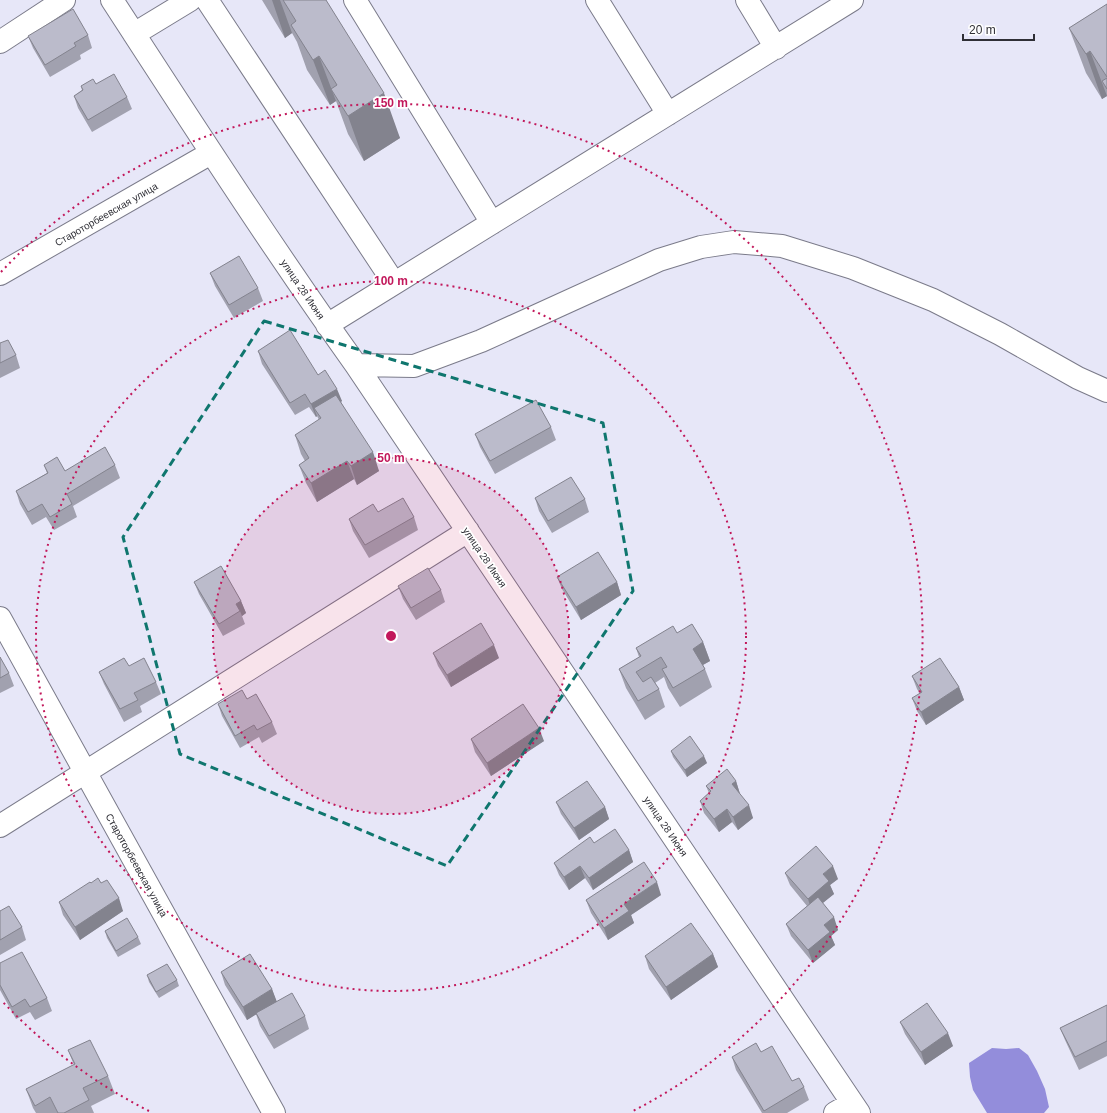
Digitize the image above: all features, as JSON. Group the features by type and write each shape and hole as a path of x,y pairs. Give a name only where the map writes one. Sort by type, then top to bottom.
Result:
{"street":[{"path":"0,42 64,0"},
{"name":"улица 28 Июня","path":"112,0 211,153 468,531 849,1110"},
{"path":"134,34 190,0"},
{"path":"207,0 394,283"},
{"path":"355,0 492,223"},
{"path":"597,0 668,114"},
{"path":"747,0 776,48"},
{"path":"327,325 852,0"},
{"name":"Староторбеевская улица","path":"0,274 211,153"},
{"path":"356,365 414,366 481,341 659,260 701,247 734,242 782,246 853,268 933,300 1000,334 1078,378 1107,391"},
{"path":"0,826 87,773 468,531"},
{"name":"Староторбеевская улица","path":"0,618 274,1113"}],"highlighted area":[{"path":"264,321 603,423 633,591 447,866 180,754 123,537"}],"shaded area":[{"path":"992,1048 1019,1048 1028,1055 1045,1089 1049,1107 1044,1113 987,1113 973,1090 969,1063"}],"building":[{"path":"283,0 326,0 384,93 348,116 331,89 337,85 319,56 313,60 291,25 296,21"},
{"path":"1107,4 1107,77 1090,51 1086,54 1069,28"},
{"path":"73,9 88,35 74,43 76,46 45,65 28,36"},
{"path":"114,74 127,97 88,120 74,96 83,90 81,86 93,79 96,84"},
{"path":"1107,78 1107,89 1102,81"},
{"path":"239,256 258,288 229,305 210,273"},
{"path":"290,330 318,375 325,370 337,389 311,404 305,394 290,403 258,351"},
{"path":"8,340 16,355 0,363 0,343"},
{"path":"336,395 373,452 351,466 347,461 311,483 299,465 309,458 295,435 321,418 314,408"},
{"path":"536,400 551,427 490,461 475,434"},
{"path":"105,447 115,465 67,494 72,504 50,517 42,504 28,512 16,491 48,473 44,465 57,457 65,471"},
{"path":"571,477 585,499 548,521 535,498"},
{"path":"403,498 414,517 365,545 349,519 373,504 378,512"},
{"path":"598,552 617,582 576,607 557,577"},
{"path":"221,566 241,601 236,604 240,611 219,624 194,582"},
{"path":"428,568 441,590 411,608 398,586"},
{"path":"481,623 494,645 447,675 433,653"},
{"path":"692,624 703,642 693,649 705,669 673,688 662,669 667,667 661,657 636,672 643,682 651,677 659,689 638,701 619,669 641,656 636,648 673,626 677,633"},
{"path":"0,657 9,673 0,678"},
{"path":"124,658 129,666 144,658 156,682 134,693 138,700 120,709 99,672"},
{"path":"940,658 959,687 921,712 912,698 922,692 912,676"},
{"path":"242,690 247,699 256,694 272,722 257,730 254,725 235,736 218,704"},
{"path":"523,704 539,728 487,763 471,739"},
{"path":"690,736 704,756 685,770 671,751"},
{"path":"727,769 736,781 732,784 749,805 733,817 727,809 714,819 700,801 711,791 706,786"},
{"path":"587,781 605,807 574,828 556,802"},
{"path":"615,829 629,850 589,878 580,866 564,877 554,863 590,837 594,843"},
{"path":"816,846 833,866 823,874 829,881 808,899 785,873"},
{"path":"644,862 657,882 624,904 629,911 604,928 586,900"},
{"path":"98,878 101,883 107,880 119,898 75,927 59,902"},
{"path":"818,897 834,917 824,925 830,932 808,950 786,924"},
{"path":"9,906 22,927 0,940 0,911"},
{"path":"127,918 138,937 116,951 105,931"},
{"path":"691,923 713,954 666,987 645,956"},
{"path":"22,952 47,998 30,1007 25,999 12,1007 0,985 0,963"},
{"path":"250,954 272,989 243,1007 221,972"},
{"path":"167,964 177,980 156,992 147,975"},
{"path":"292,993 305,1016 269,1036 256,1013"},
{"path":"927,1003 948,1033 921,1052 900,1022"},
{"path":"1107,1005 1107,1041 1075,1057 1060,1028"},
{"path":"90,1040 108,1076 83,1088 89,1100 64,1113 58,1113 50,1097 35,1106 26,1089 75,1064 68,1050"},
{"path":"756,1043 761,1052 772,1046 792,1081 799,1078 804,1087 764,1111 732,1057"}]}
